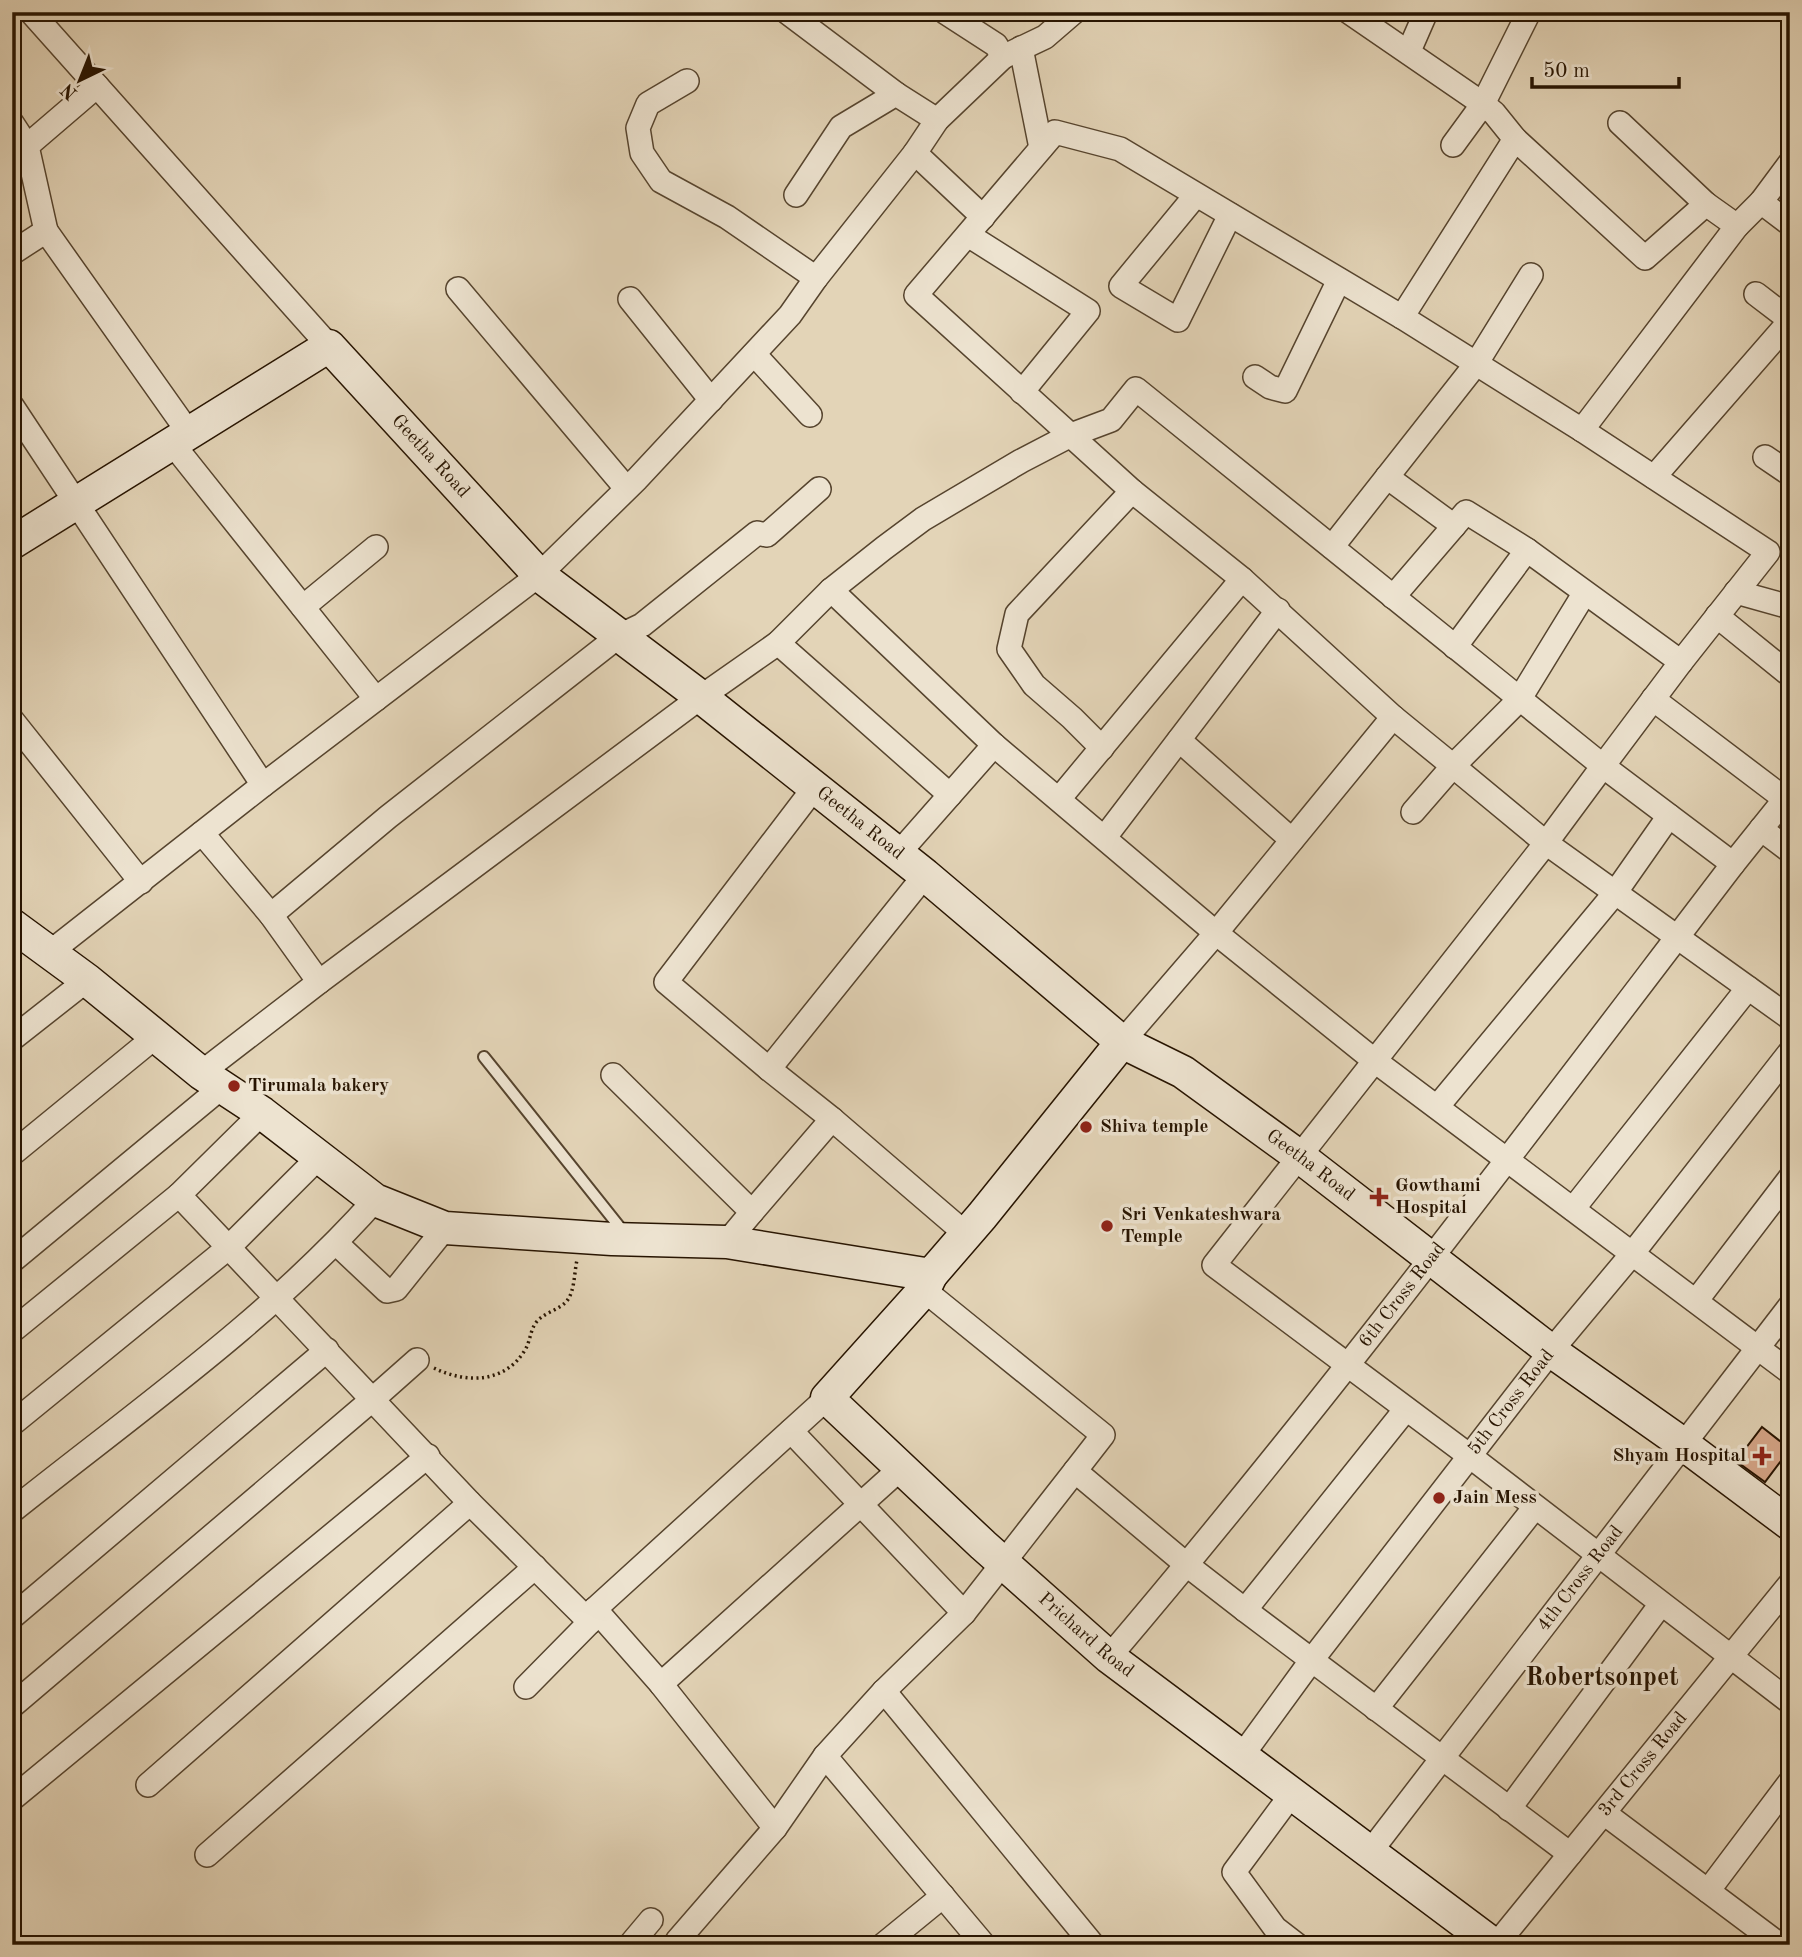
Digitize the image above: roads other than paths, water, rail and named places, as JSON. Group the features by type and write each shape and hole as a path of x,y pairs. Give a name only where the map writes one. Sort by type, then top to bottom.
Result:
{"street":[{"name":"Geetha Road","path":"31,12 329,346 539,575 701,697 898,854 1122,1042 1183,1072 1300,1157 1551,1351 1790,1524"},
{"path":"787,12 896,94 937,120"},
{"path":"944,12 970,19 996,45 1012,53 1041,148"},
{"path":"49,953 263,785 539,575 711,400 790,315 915,153 937,120 1012,53 1045,37 1074,12"},
{"path":"1349,12 1409,51 1494,113 1515,139 1645,258 1706,204"},
{"path":"1409,51 1426,12"},
{"path":"1454,145 1483,104 1529,12"},
{"path":"687,81 648,104 638,128 642,153 661,181 727,217 816,278"},
{"path":"19,150 97,86"},
{"path":"796,195 841,127 896,94"},
{"path":"12,123 46,231 180,438 303,607 376,699"},
{"path":"1619,123 1706,204 1737,226"},
{"path":"1790,1018 1546,843 1393,717 1278,610 1132,491 916,295 1055,132 1120,149 1402,317 1582,430 1768,552 1681,662 1546,843 1214,1265 1471,1457 1790,1702"},
{"path":"1402,317 1515,139"},
{"path":"915,153 975,226 1088,311 1022,392"},
{"path":"1582,430 1737,226 1761,202 1790,163"},
{"path":"1196,195 1121,286 1178,320 1230,215"},
{"path":"1761,202 1790,223"},
{"path":"13,250 46,231"},
{"path":"1332,547 1476,364 1531,275"},
{"path":"1255,377 1270,387 1285,391 1339,280"},
{"path":"458,289 626,488"},
{"path":"1654,477 1790,321 1756,294"},
{"path":"630,299 711,400"},
{"path":"12,544 329,346"},
{"path":"754,354 810,415"},
{"path":"12,1261 319,982 701,697 778,643 831,590 923,519 1021,461 1071,435 1111,420 1136,389 1519,700 1733,864"},
{"path":"12,406 263,785"},
{"path":"1765,457 1790,474"},
{"path":"1387,477 1454,526"},
{"path":"271,915 388,817 619,636 642,625 757,533 768,535 819,489"},
{"path":"1102,748 1034,685 1009,649 1017,614 1132,491"},
{"path":"1392,597 1466,512 1552,566 1584,594 1681,662"},
{"path":"303,607 376,547"},
{"path":"1455,647 1527,550"},
{"path":"1059,799 1242,579"},
{"path":"831,590 994,745 1216,933 1375,1061 1790,1372"},
{"path":"1737,592 1790,607"},
{"path":"1413,813 1453,766 1519,700 1584,594"},
{"path":"1105,837 1278,610"},
{"path":"1717,616 1790,675"},
{"path":"778,643 950,795"},
{"path":"1653,699 1787,796"},
{"path":"526,1687 593,1616 827,1398 928,1282 1122,1042 1216,933 1393,717"},
{"path":"12,720 141,882"},
{"path":"1179,740 1292,840"},
{"path":"898,854 994,745"},
{"path":"814,788 666,982 967,1234"},
{"name":"6th Cross Road","path":"1109,1657 1348,1366 1787,796"},
{"path":"1437,1107 1615,893 1669,816"},
{"path":"1761,829 1790,851"},
{"path":"202,833 271,915 319,982"},
{"path":"769,1069 925,876"},
{"path":"12,925 87,980 211,1080 262,1113 375,1200 445,1228 630,1240 727,1242 928,1282 1103,1435 964,1613 884,1691 825,1756 775,1828 677,1941"},
{"path":"12,1039 87,980"},
{"path":"1573,1209 1748,988"},
{"path":"12,1154 155,1037"},
{"name":"5th Cross Road","path":"1241,1757 1311,1661 1551,1351 1632,1254 1790,1052"},
{"path":"613,1075 752,1212"},
{"path":"12,1331 179,1195 262,1113"},
{"path":"727,1242 832,1119"},
{"path":"12,1424 228,1248 319,1157"},
{"path":"1696,1301 1790,1178"},
{"path":"179,1195 470,1503 535,1567 593,1616 661,1684 775,1828"},
{"path":"12,1511 277,1299 336,1243 375,1200"},
{"path":"336,1243 387,1291 396,1289 445,1228"},
{"name":"4th Cross Road","path":"1370,1852 1790,1306"},
{"path":"12,1617 327,1350"},
{"path":"12,1706 417,1360"},
{"name":"Prichard Road","path":"827,1398 900,1469 1109,1657 1495,1945"},
{"path":"1245,1610 1406,1409"},
{"path":"791,1431 964,1613"},
{"path":"12,1799 428,1456"},
{"path":"661,1684 900,1469"},
{"path":"1075,1471 1245,1610 1570,1854"},
{"path":"148,1785 470,1503"},
{"path":"1376,1709 1535,1507"},
{"path":"207,1855 535,1567"},
{"name":"3rd Cross Road","path":"1495,1945 1790,1584"},
{"path":"1509,1809 1661,1604"},
{"path":"884,1691 1093,1945"},
{"path":"825,1756 984,1945"},
{"path":"1708,1891 1790,1782"},
{"path":"1291,1795 1234,1872 1275,1928 1297,1945"},
{"path":"1604,1813 1780,1945"},
{"path":"883,1945 943,1896"},
{"path":"630,1945 651,1920"}],"lane":[{"path":"484,1057 630,1240"}],"place":[{"name":"Tirumala bakery","path":"234,1086"},
{"name":"Shiva temple","path":"1086,1127"},
{"name":"Gowthami Hospital","path":"1379,1197"},
{"name":"Sri Venkateshwara Temple","path":"1107,1226"},
{"name":"Shyam Hospital","path":"1762,1456"},
{"name":"Jain Mess","path":"1439,1498"}],"district":[{"name":"Robertsonpet","path":"1602,1678"}]}
